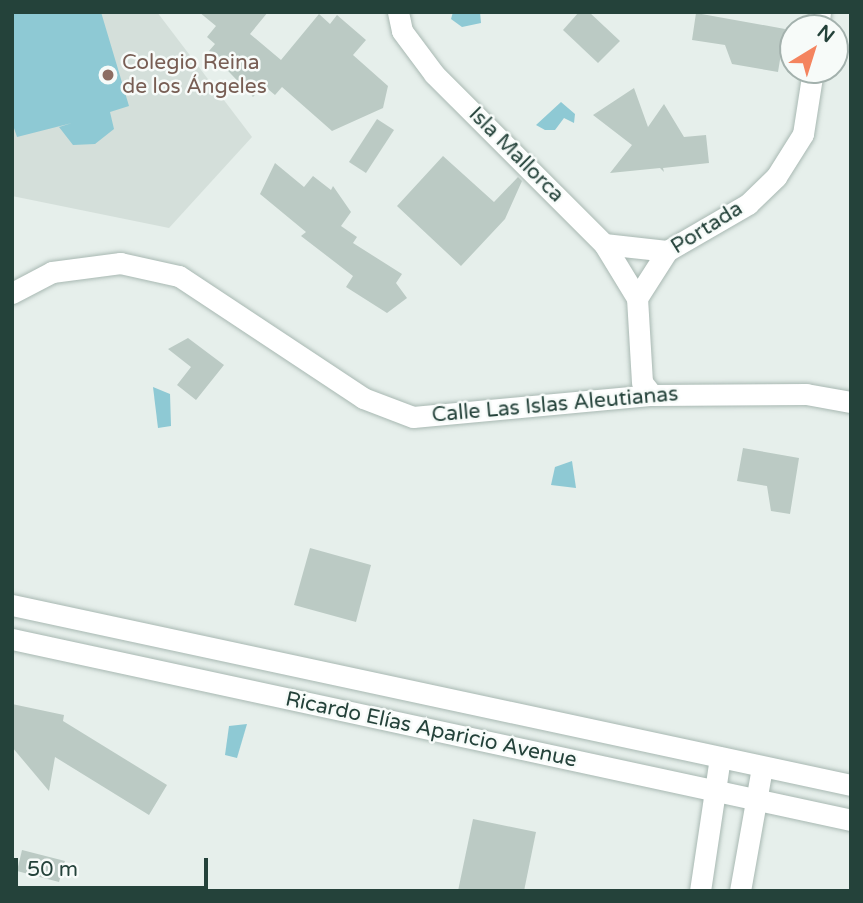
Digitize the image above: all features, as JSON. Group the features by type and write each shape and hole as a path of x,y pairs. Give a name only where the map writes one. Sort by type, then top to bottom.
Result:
{"street":[{"name":"Isla Mallorca","path":"398,12 402,31 434,74 604,244 637,298"},
{"name":"Portada","path":"637,298 667,251 748,204 776,177 803,134 811,84"},
{"path":"604,244 667,251"},
{"name":"Calle Las Islas Aleutianas","path":"12,293 52,272 120,263 179,276 363,398 413,417 652,394 806,394 851,402"},
{"path":"637,298 642,382 652,394"},
{"path":"17,640 20,607"},
{"name":"Ricardo Elías Aparicio Avenue","path":"20,607 851,785"},
{"name":"Ricardo Elías Aparicio Avenue","path":"17,640 851,820"},
{"path":"700,891 720,757"},
{"path":"740,891 762,767"}],"shaded area":[{"name":"Colegio Reina de los Ángeles","path":"12,12 157,12 252,137 169,228 12,196"}],"water":[{"path":"12,12 101,12 129,106 110,112 114,129 95,144 73,145 59,127 72,123 17,137 12,122"},
{"path":"453,12 480,12 481,23 462,27 451,19"},
{"path":"561,102 575,114 574,123 564,118 555,130 545,130 536,125"},
{"path":"153,387 170,394 171,426 158,428"},
{"path":"572,461 576,488 551,485 555,467"},
{"path":"247,724 237,758 225,755 229,726"}],"building":[{"path":"199,12 268,12 250,34 281,60 319,14 330,24 337,15 366,40 353,55 388,86 383,108 332,131 282,87 275,95 263,85 253,97 209,51 215,44 207,37 216,26"},
{"path":"579,12 589,12 620,41 598,63 563,30"},
{"path":"696,13 779,28 778,72 732,64 725,45 692,40"},
{"path":"634,88 648,127 664,104 684,137 706,135 709,163 663,168 664,172 660,168 610,173 632,145 593,115"},
{"path":"377,119 394,130 366,173 349,162"},
{"path":"443,156 494,202 518,177 522,181 505,219 461,266 397,206"},
{"path":"275,163 304,187 313,176 331,190 333,186 351,212 341,226 357,237 353,243 402,274 396,283 407,298 387,313 346,287 353,276 301,236 306,232 260,194"},
{"path":"188,338 224,365 196,400 177,385 191,367 168,349"},
{"path":"743,448 799,458 790,514 771,511 767,486 737,481"},
{"path":"310,548 371,565 356,622 294,605"},
{"path":"12,704 64,715 63,721 167,785 149,815 55,757 49,791 12,747"},
{"path":"473,819 536,832 524,891 458,891"},
{"path":"22,850 65,861 59,882 17,871"}],"place":[{"name":"Colegio Reina de los Ángeles","path":"108,75"}]}
